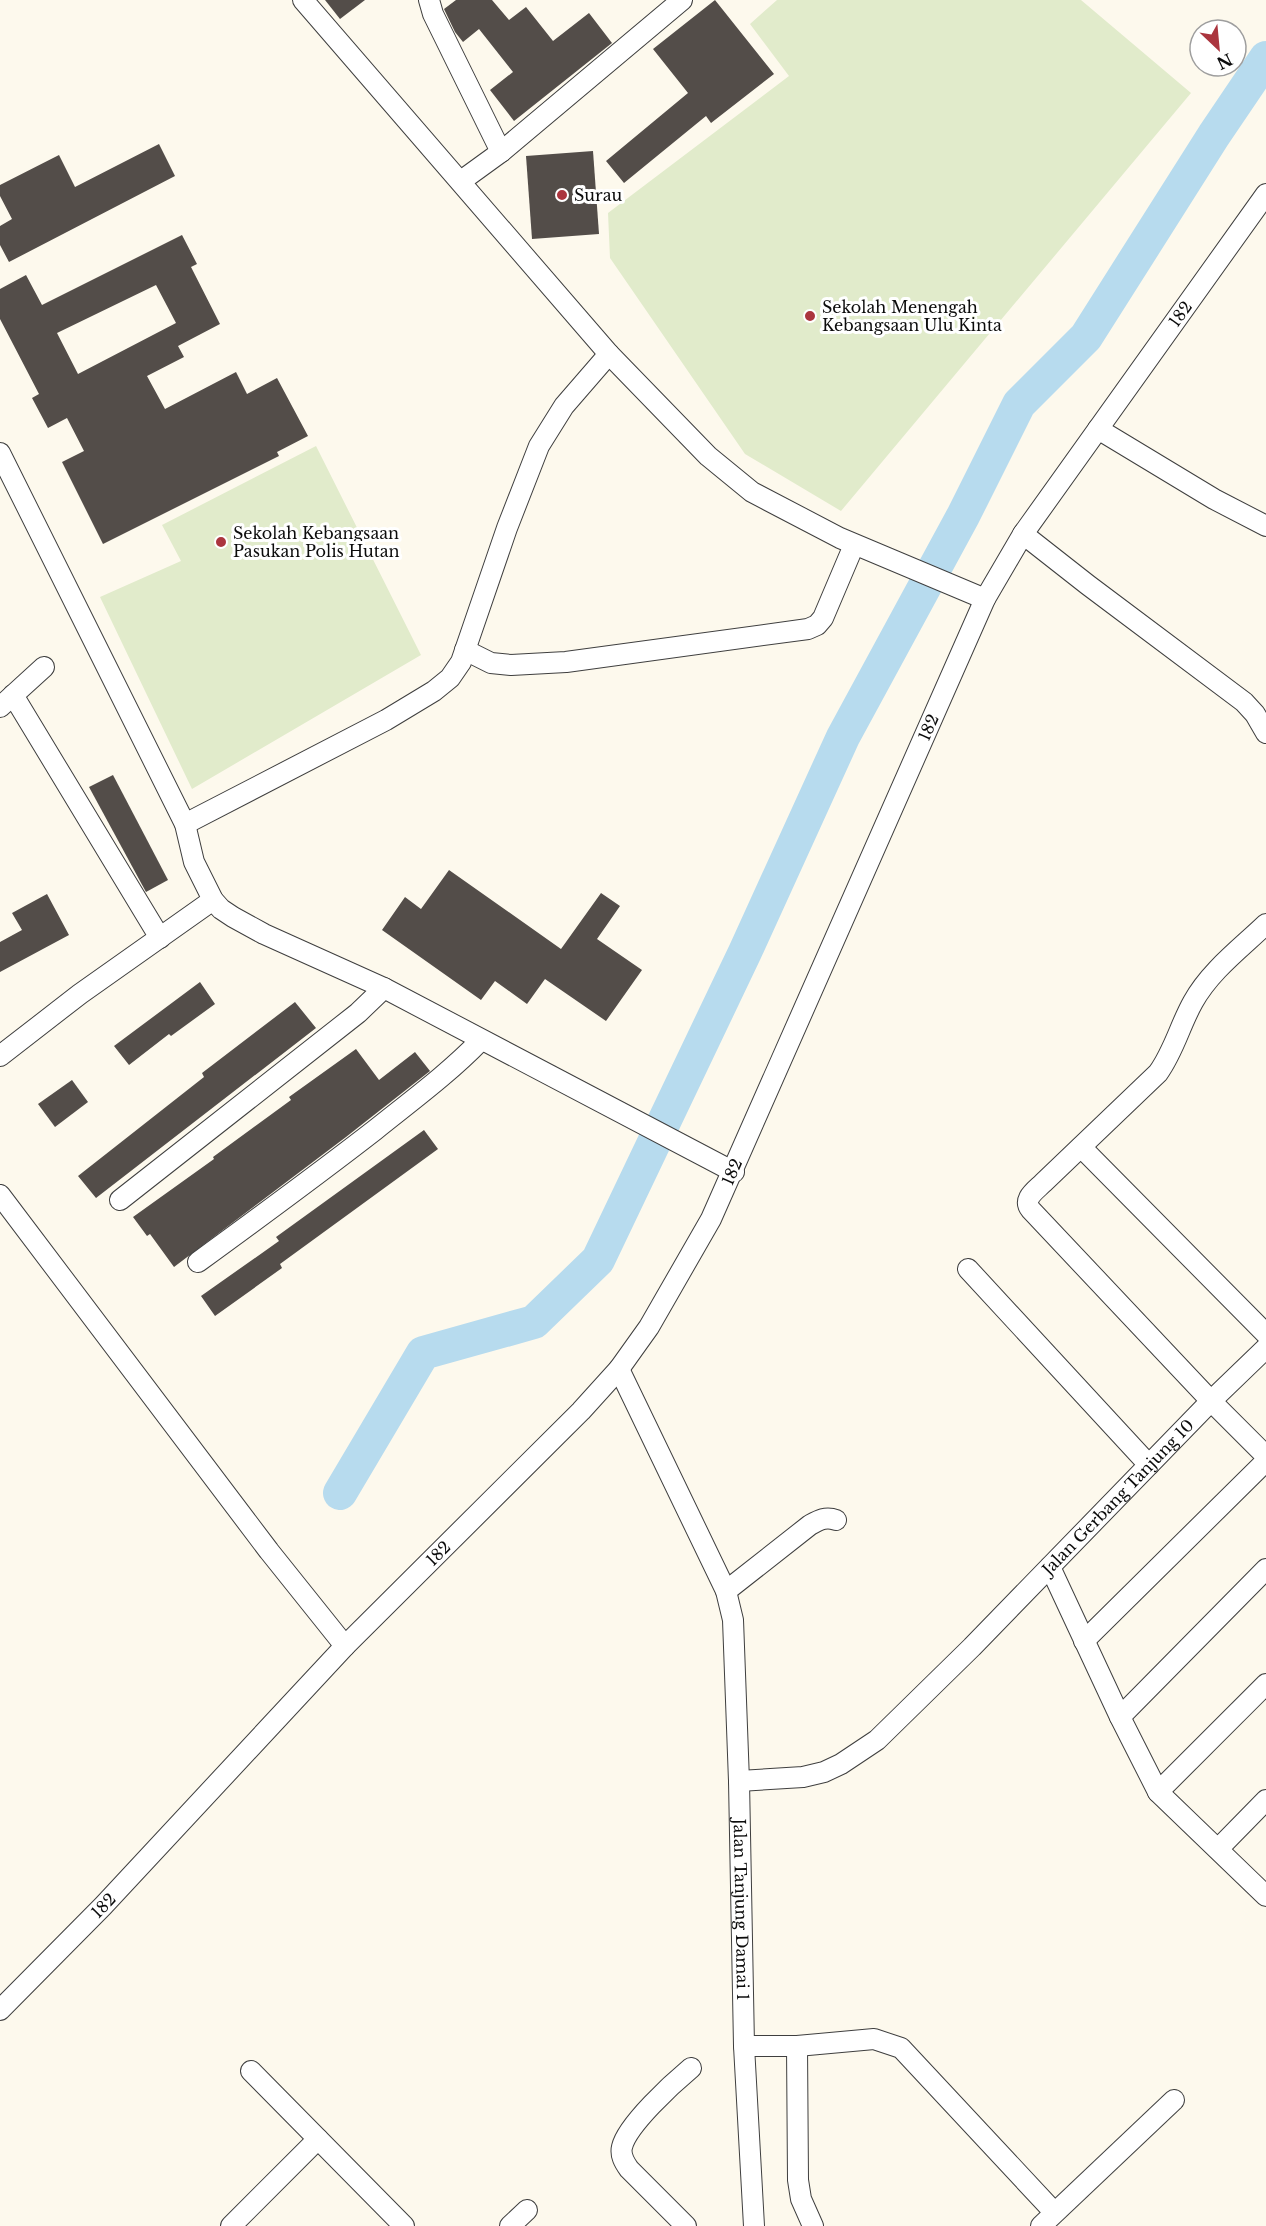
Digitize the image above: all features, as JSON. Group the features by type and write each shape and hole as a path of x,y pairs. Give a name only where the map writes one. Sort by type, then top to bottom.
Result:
{"street":[{"path":"303,0 609,354 729,475 753,492 854,545 985,599"},
{"path":"429,0 433,14 501,152"},
{"path":"461,182 501,152 682,0"},
{"name":"182","path":"0,2010 111,1897 345,1646 582,1411 619,1369 649,1327 700,1239 734,1172 985,599 1023,534 1266,194"},
{"path":"185,824 386,720 434,691 450,678 465,650 507,528 539,446 564,406 609,354"},
{"path":"1098,429 1214,499 1266,526"},
{"path":"0,453 185,824 194,862 213,900 221,909 264,934 384,988 480,1041 734,1172"},
{"path":"1023,534 1244,702 1255,714 1266,734"},
{"path":"465,650 492,663 512,665 566,662 807,629 817,626 823,618 854,545"},
{"path":"44,667 6,701 160,938"},
{"path":"0,1056 80,994 213,900"},
{"path":"1266,924 1216,970 1194,1000 1169,1057 1158,1073 1028,1198 1028,1207 1210,1401 1266,1456"},
{"path":"120,1200 340,1027 384,988"},
{"path":"198,1262 309,1181 426,1090 480,1041"},
{"path":"1082,1147 1266,1334"},
{"path":"0,1195 262,1542 345,1646"},
{"path":"968,1269 1149,1465"},
{"name":"Jalan Gerbang Tanjung 10","path":"739,1781 803,1777 824,1772 841,1764 876,1740 972,1647 1210,1401 1266,1348"},
{"name":"Jalan Tanjung Damai 1","path":"619,1369 726,1592 733,1620 739,1781 744,2046 754,2226"},
{"path":"1084,1641 1266,1461"},
{"path":"726,1592 810,1525 820,1519 836,1520"},
{"path":"1050,1567 1120,1717 1158,1792 1266,1896"},
{"path":"1120,1717 1266,1569"},
{"path":"1158,1792 1266,1684"},
{"path":"1218,1849 1266,1800"},
{"path":"744,2046 797,2046 874,2039 901,2048 1048,2219 1174,2100"},
{"path":"797,2046 798,2180 801,2199 813,2226"},
{"path":"686,2226 629,2169 624,2162 621,2150 624,2139 643,2115 691,2068"},
{"path":"252,2071 404,2226"},
{"path":"231,2226 318,2139"},
{"path":"510,2226 527,2210"}],"green space":[{"name":"Sekolah Menengah Kebangsaan Ulu Kinta","path":"777,0 1081,0 1191,93 841,511 745,454 610,258 608,213 789,76 750,24"},
{"path":"316,446 421,655 192,789 100,597 181,561 162,525"}],"building":[{"path":"325,0 365,0 340,19"},
{"path":"456,0 492,0 509,20 526,7 553,41 589,13 612,43 514,121 490,90 513,72 479,29 463,42 455,32 444,9"},
{"path":"715,0 774,74 711,123 706,116 624,183 606,161 688,93 653,49"},
{"path":"159,144 175,176 9,262 0,245 0,226 12,219 0,196 0,185 59,155 75,187"},
{"name":"Surau","path":"593,151 599,234 532,239 526,156"},
{"path":"182,235 197,264 191,267 220,324 178,346 184,357 147,376 165,409 236,372 247,394 277,378 308,436 277,452 279,456 103,544 62,462 84,451 67,418 48,428 32,398 39,394 0,319 0,289 26,275 42,305","holes":["156,285 176,323 78,374 57,333"]},
{"path":"113,775 168,880 146,892 89,787"},
{"path":"449,870 561,949 601,893 620,906 597,939 642,970 606,1021 545,979 527,1004 495,981 481,1000 382,930 405,897 421,909"},
{"path":"47,894 69,935 0,972 0,942 22,930 12,913"},
{"path":"200,982 215,1004 171,1036 169,1034 129,1065 114,1046"},
{"path":"295,1002 316,1028 96,1198 78,1176 204,1077 202,1073"},
{"path":"356,1049 379,1080 415,1052 430,1071 174,1267 150,1234 147,1236 133,1217 214,1159 213,1157 291,1100 289,1097"},
{"path":"72,1080 88,1102 55,1127 38,1104"},
{"path":"424,1130 438,1149 280,1264 282,1268 215,1316 201,1296 279,1241 276,1237"}],"waterway":[{"path":"340,1493 423,1353 534,1322 598,1260 745,952 843,737 963,516 1019,404 1086,337 1214,135 1266,58"}],"place":[{"name":"Surau","path":"562,195"},
{"name":"Sekolah Menengah Kebangsaan Ulu Kinta","path":"810,316"},
{"name":"Sekolah Kebangsaan Pasukan Polis Hutan","path":"221,542"}]}
